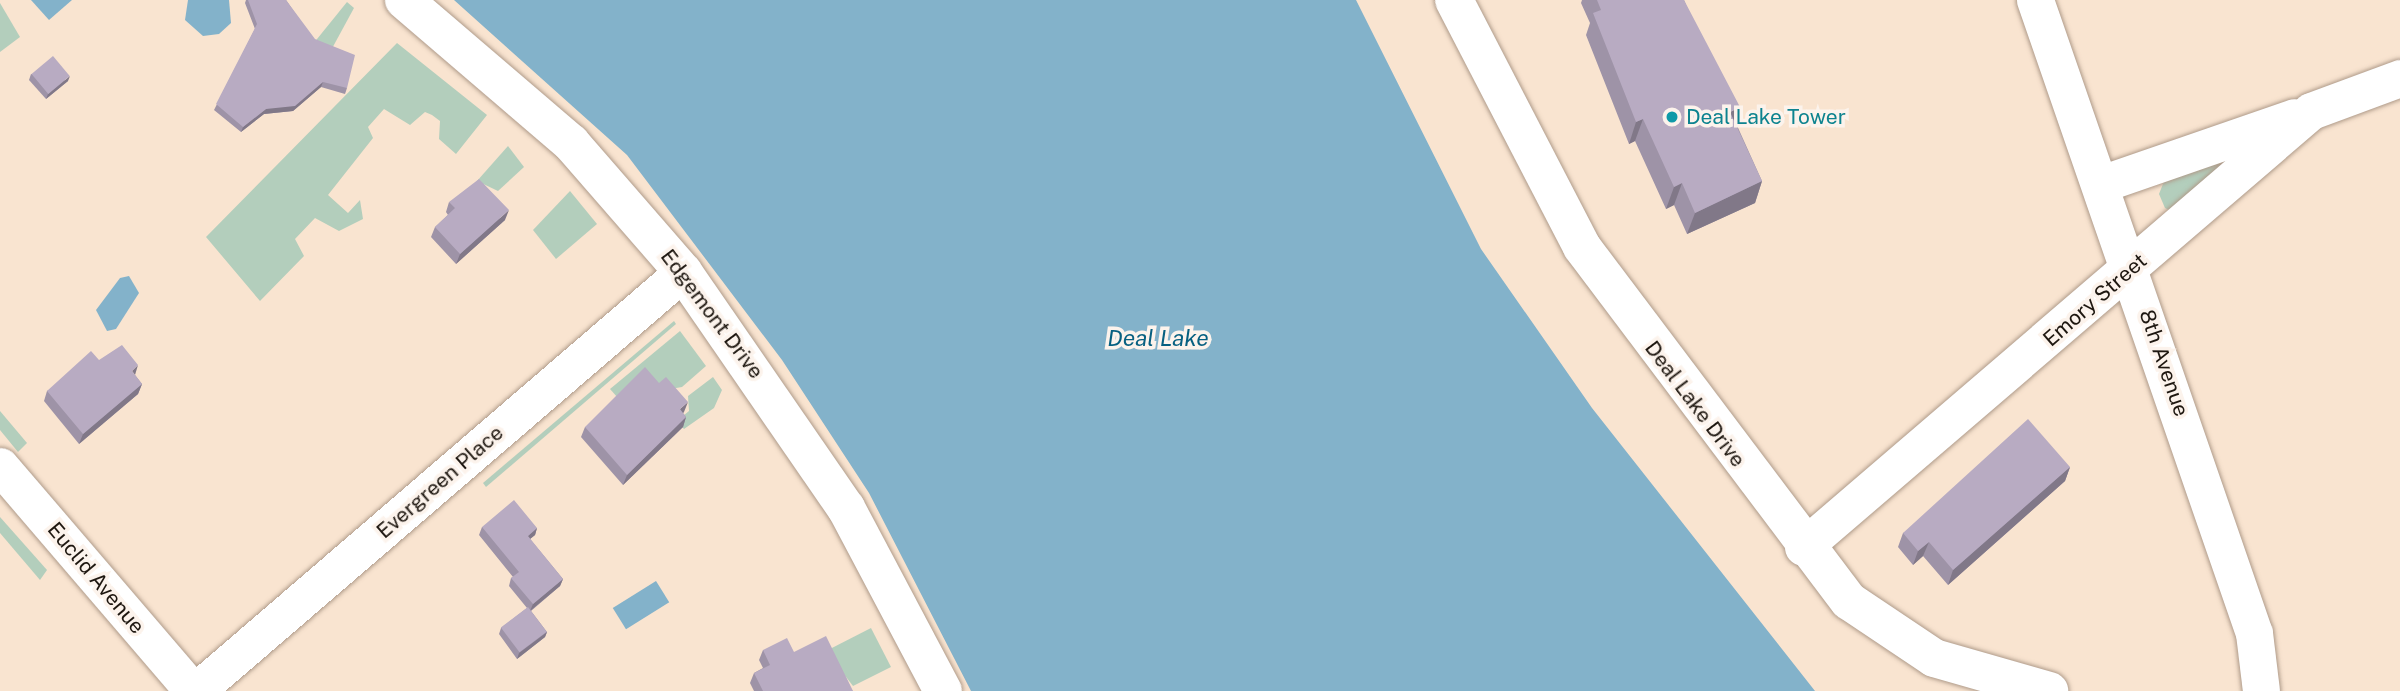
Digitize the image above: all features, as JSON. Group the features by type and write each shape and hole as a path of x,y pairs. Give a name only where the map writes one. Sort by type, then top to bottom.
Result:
{"main road":[{"name":"Edgemont Drive","path":"404,0 571,143 684,272 846,508 943,691"},
{"name":"Deal Lake Drive","path":"1454,0 1582,247 1803,547 1849,601 1888,632 1958,668 2049,691"}],"street":[{"name":"8th Avenue","path":"2035,0 2132,268 2254,633 2261,691"},
{"name":"Emory Street","path":"1803,547 2132,268 2311,111 2400,78"},
{"path":"2101,184 2311,111"},
{"name":"Evergreen Place","path":"194,691 684,272"},
{"name":"Euclid Avenue","path":"0,466 194,691"}],"green space":[{"path":"347,2 354,8 329,54 313,44"},
{"path":"0,3 20,37 0,52"},
{"path":"397,43 487,115 456,154 439,139 440,121 432,115 425,112 410,125 384,109 368,127 373,138 328,195 348,213 360,200 363,219 339,231 315,218 295,239 304,256 260,301 206,237"},
{"path":"508,146 524,167 498,191 477,181"},
{"path":"2218,161 2224,166 2175,213 2165,208 2159,194 2165,179"},
{"path":"570,191 597,224 556,259 533,230"},
{"path":"674,321 676,324 486,487 483,483"},
{"path":"680,331 706,366 682,387 618,398 610,389"},
{"path":"713,377 722,390 714,408 684,429 677,421 689,411 688,396"},
{"path":"0,411 27,443 18,452 0,430"},
{"path":"0,517 47,570 40,580 0,533"},
{"path":"871,628 891,667 853,686 826,651"}],"water":[{"path":"31,0 72,0 49,20"},
{"path":"188,0 229,0 231,23 219,34 203,36 185,20"},
{"name":"Deal Lake","path":"454,0 1356,0 1481,249 1592,408 1815,691 971,691 869,493 782,360 627,155"},
{"path":"129,276 139,293 116,329 107,331 96,310 120,278"},
{"path":"656,581 669,602 626,629 613,608"}],"building":[{"path":"248,0 286,0 315,39 355,55 347,88 323,82 295,106 266,109 243,127 216,104 257,24"},
{"name":"Deal Lake Tower","path":"1597,0 1684,0 1740,107 1730,112 1762,181 1695,213 1682,183 1674,187 1643,119 1636,122 1593,13 1601,10"},
{"path":"53,56 70,76 48,94 32,74"},
{"path":"479,179 509,210 460,254 435,227 455,208 449,202"},
{"path":"122,345 138,365 132,371 142,384 83,434 47,391 91,351 99,360"},
{"path":"645,367 659,383 666,377 688,402 680,409 686,417 627,475 585,427"},
{"path":"2028,419 2070,467 1953,570 1929,542 1918,551 1903,533"},
{"path":"514,500 537,528 528,536 563,579 533,604 511,578 519,572 482,527"},
{"path":"528,607 547,632 520,652 501,627"},
{"path":"826,636 853,691 763,691 754,673 770,665 763,650 787,638 794,652"}],"place":[{"name":"Deal Lake Tower","path":"1672,117"}]}
